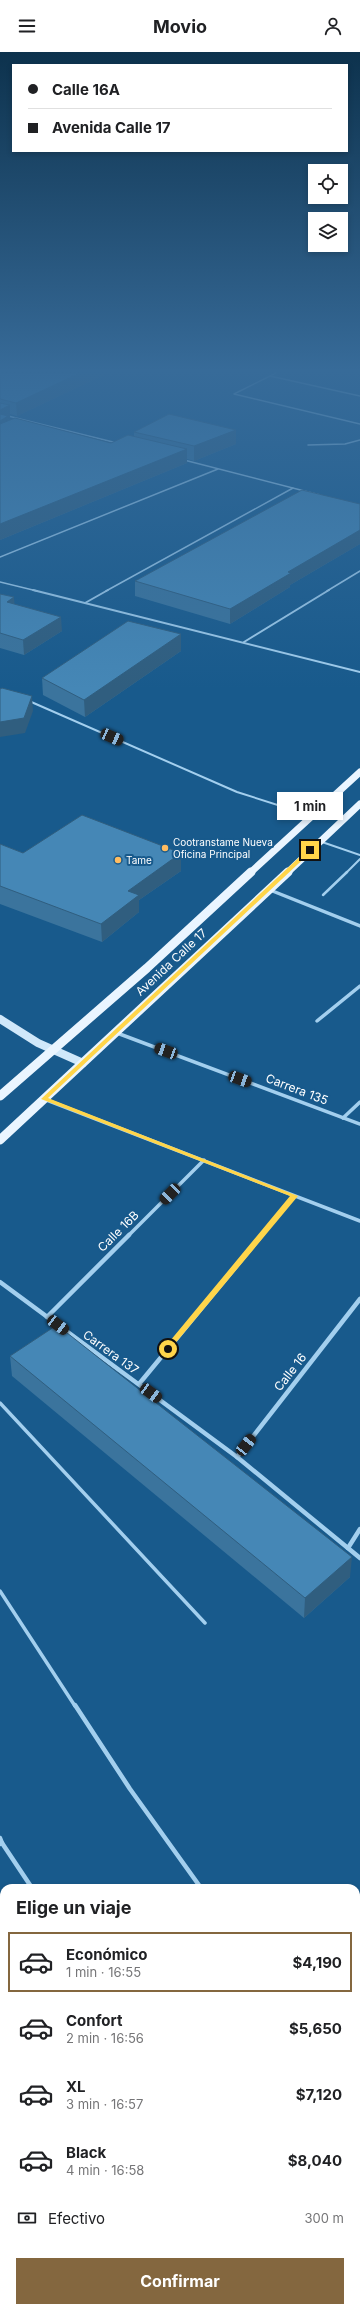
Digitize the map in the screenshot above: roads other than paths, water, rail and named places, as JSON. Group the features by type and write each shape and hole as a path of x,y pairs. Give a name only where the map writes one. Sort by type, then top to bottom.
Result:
{"main road":[{"name":"Avenida Calle 17","path":"0,1096 54,1050 233,889 309,815 360,772"},
{"name":"Avenida Calle 17","path":"0,1140 360,804"}],"street":[{"path":"268,889 360,926"},
{"path":"317,1021 360,986"},
{"path":"0,1019 26,1036 83,1063"},
{"name":"Carrera 135","path":"115,1032 360,1124"},
{"path":"44,1099 360,1221"},
{"path":"343,1118 360,1102"},
{"name":"Calle 16B","path":"47,1317 204,1160"},
{"path":"139,1384 294,1196"},
{"name":"Carrera 137","path":"0,1282 237,1457 360,1558"},
{"name":"Calle 16","path":"237,1457 360,1299"},
{"path":"348,1548 360,1529"}],"lane":[{"path":"0,557 195,478"},
{"path":"256,478 323,496"},
{"path":"85,603 294,488"},
{"path":"244,642 360,571"},
{"path":"0,582 360,672"},
{"path":"23,698 237,792 309,815"},
{"path":"321,841 360,855"},
{"path":"323,895 360,859"},
{"path":"0,1403 205,1624"},
{"path":"0,1591 130,1789 198,1884"},
{"path":"0,1838 1,1844 29,1884"}],"place":[{"name":"Cootranstame Nueva Oficina Principal","path":"165,848"},
{"name":"Tame","path":"118,860"}]}
